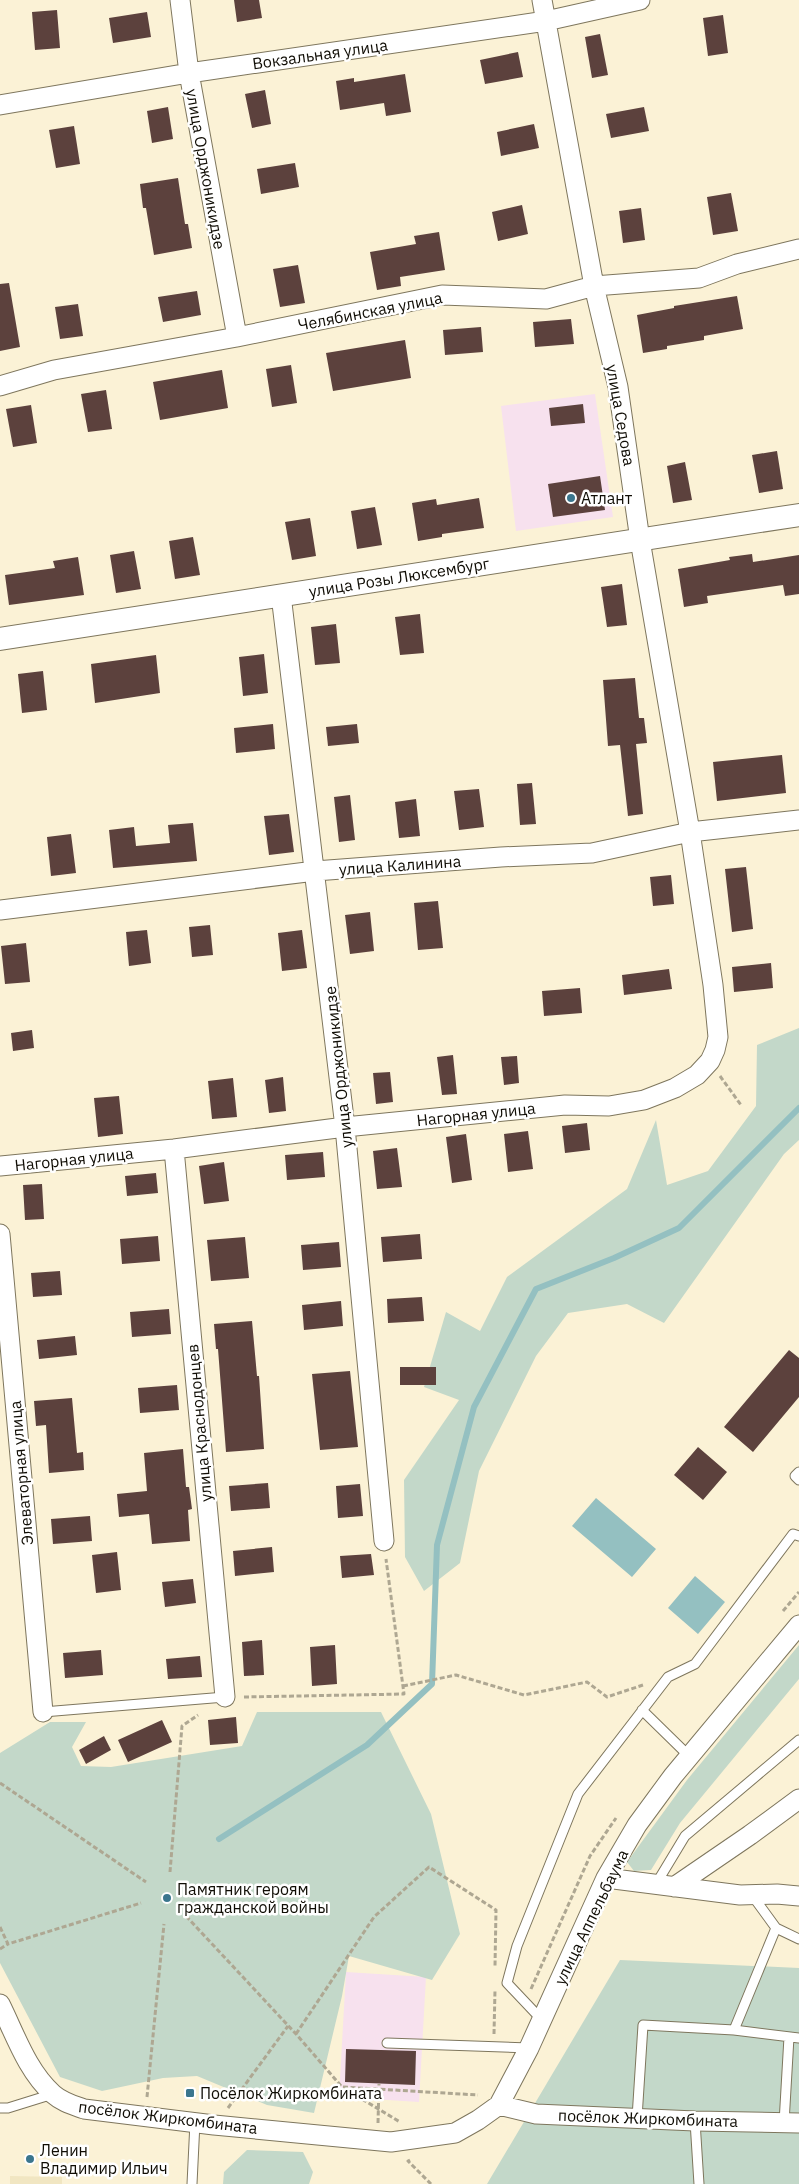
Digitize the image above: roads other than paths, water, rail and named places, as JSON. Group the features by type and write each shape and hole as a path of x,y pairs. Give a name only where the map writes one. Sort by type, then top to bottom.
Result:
{"street":[{"name":"улица Орджоникидзе","path":"180,0 189,73 237,338"},
{"name":"улица Седова","path":"542,0 594,286 618,387 640,540 690,832"},
{"name":"Вокзальная улица","path":"0,105 189,73 546,21 640,0"},
{"name":"Челябинская улица","path":"0,386 54,370 237,338 442,295 546,299 594,286 699,278 737,264 799,250"},
{"name":"улица Розы Люксембург","path":"0,638 799,515"},
{"name":"улица Орджоникидзе","path":"281,595 316,871 345,1127 384,1541"},
{"name":"улица Калинина","path":"0,910 316,871 501,857 592,853 690,832 799,820"},
{"name":"Нагорная улица","path":"0,1166 174,1149 345,1127 565,1105 609,1106 644,1100 675,1088 697,1075 710,1061 718,1037 713,985 690,832"},
{"name":"улица Краснодонцев","path":"174,1149 225,1697"},
{"name":"Элеваторная улица","path":"0,1234 43,1712"},
{"name":"улица Аппельбаума","path":"499,2105 529,2048 606,1878 637,1825 689,1756 799,1625"},
{"path":"664,1886 750,1835 799,1799"},
{"path":"606,1878 740,1895 777,1894 799,1896"},
{"name":"посёлок Жиркомбината","path":"0,2004 26,2058 38,2077 53,2094 67,2103 84,2109 384,2141 426,2138 456,2133 499,2105 536,2114 791,2123"}],"lane":[{"path":"799,1472 795,1476 799,1480"},
{"path":"542,2020 507,1983 517,1946 578,1794 668,1677 695,1664 793,1534 799,1536"},
{"path":"43,1712 225,1697"},
{"path":"642,1710 689,1756"},
{"path":"664,1886 685,1836 799,1740"},
{"path":"752,1895 776,1928 799,1939"},
{"path":"734,2030 776,1928"},
{"path":"637,2118 644,2026 734,2030 799,2038"},
{"path":"789,2037 791,2123"},
{"path":"388,2043 529,2048"},
{"path":"0,2108 8,2108 53,2094"},
{"path":"695,2121 699,2184"},
{"path":"192,2184 195,2122"}],"water":[{"path":"596,1498 656,1549 632,1577 572,1526"},
{"path":"695,1576 725,1602 698,1634 668,1608"}],"waterway":[{"path":"219,1839 367,1745 432,1684 437,1545 474,1407 536,1289 614,1258 679,1228 799,1108"}],"place":[{"name":"Атлант","path":"571,498"},
{"name":"Памятник героям гражданской войны","path":"167,1898"},
{"name":"Посёлок Жиркомбината","path":"190,2093"},
{"name":"Ленин Владимир Ильич","path":"30,2159"}]}
